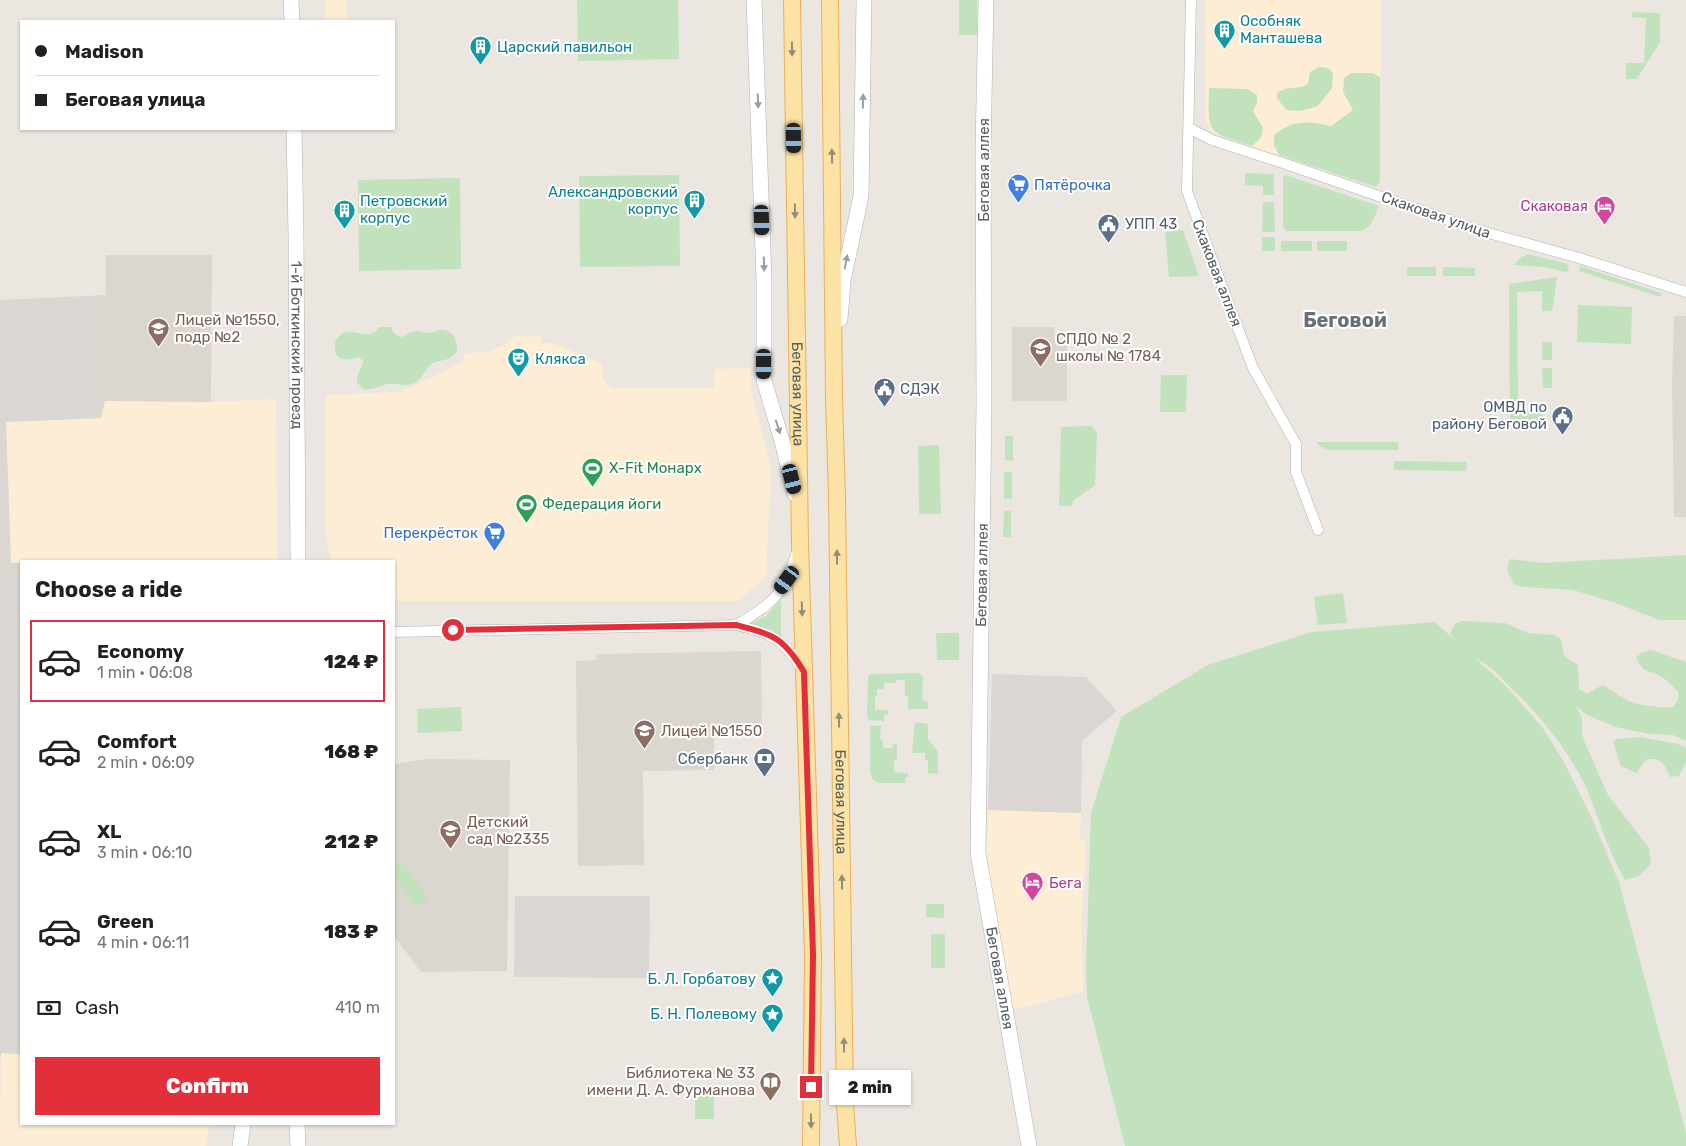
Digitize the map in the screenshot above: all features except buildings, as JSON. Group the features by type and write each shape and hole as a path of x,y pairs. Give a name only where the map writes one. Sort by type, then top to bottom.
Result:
{"main road":[{"name":"Беговая улица","path":"792,0 800,543 813,955 811,1146"},
{"name":"Беговая улица","path":"830,0 845,1105 848,1146"}],"street":[{"path":"291,0 292,20"},
{"path":"754,0 764,279 764,380 800,512"},
{"name":"Беговая улица","path":"834,398 843,281 860,196 864,0"},
{"name":"Беговая аллея","path":"986,0 983,151 984,403 978,853 1029,1146"},
{"name":"Скаковая аллея","path":"1191,0 1187,182 1190,200 1253,368 1296,444 1296,472 1318,530"},
{"name":"Скаковая улица","path":"1189,128 1212,140 1474,229 1587,261 1686,292"},
{"name":"1-й Боткинский проезд","path":"294,130 298,560"},
{"path":"736,625 766,606 787,580 800,543"},
{"path":"395,632 736,625 772,636 785,645 804,672"},
{"path":"240,1146 243,1125"},
{"path":"297,1125 298,1146"}],"shaded area":[{"path":"325,0 346,0 347,20 325,20"},
{"path":"1205,0 1381,0 1380,182 1375,187 1216,134 1210,130 1205,121"},
{"name":"Лицей №1550, подр №2","path":"106,255 212,255 211,402 105,401"},
{"path":"106,295 105,401 101,418 6,422 11,563 20,563 20,1054 1,1053 0,1063 0,300"},
{"path":"1674,316 1686,316 1686,517 1674,517 1672,383"},
{"name":"СПДО № 2 школы № 1784","path":"1012,327 1054,327 1054,333 1067,333 1067,401 1012,401"},
{"path":"515,336 541,336 541,343 553,343 603,365 603,380 612,388 714,388 714,369 751,368 750,387 771,469 766,577 738,601 395,601 395,560 331,560 326,535 326,395 400,392 459,364 462,362 465,353 488,352 509,342"},
{"path":"276,399 277,560 20,560 20,563 11,563 6,422 101,418 105,401 211,402"},
{"name":"Лицей №1550","path":"761,651 762,730 714,730 714,770 643,771 644,865 578,866 576,661 596,660 597,654"},
{"path":"992,674 1086,677 1117,711 1082,741 1081,813 988,810"},
{"name":"Детский сад №2335","path":"426,759 510,760 507,971 421,972 395,937 395,764"},
{"path":"988,810 1081,813 1080,839 1085,840 1081,928 1084,991 1030,1006 1010,1009 986,862"},
{"path":"515,896 650,896 649,978 514,977"},
{"path":"1,1053 20,1054 20,1125 209,1125 206,1146 0,1146"}],"green space":[{"path":"577,0 678,0 679,59 578,61"},
{"path":"959,0 977,0 977,35 959,35"},
{"path":"1632,12 1660,13 1660,42 1637,79 1626,79 1626,63 1644,63 1646,18 1631,17"},
{"path":"1319,67 1328,68 1333,73 1332,88 1318,106 1300,111 1286,110 1277,98 1278,92 1308,84 1310,72"},
{"path":"1351,73 1372,73 1380,77 1380,182 1375,187 1279,155 1274,145 1274,135 1288,126 1308,122 1331,126 1353,110 1343,92 1344,78"},
{"path":"1209,88 1247,89 1257,95 1257,103 1253,111 1263,128 1261,137 1252,146 1218,134 1213,130 1209,116"},
{"path":"1245,173 1274,174 1274,195 1263,195 1263,186 1245,185"},
{"path":"679,175 680,266 580,267 579,176"},
{"path":"1285,175 1379,206 1368,227 1361,231 1286,231 1283,226 1283,178"},
{"path":"460,178 461,269 359,271 358,180"},
{"path":"1263,202 1274,202 1275,232 1262,232"},
{"path":"1183,230 1199,276 1169,277 1165,232"},
{"path":"1262,237 1275,237 1275,251 1262,251"},
{"path":"1281,241 1312,241 1312,251 1281,251"},
{"path":"1317,241 1347,241 1347,251 1317,251"},
{"path":"1528,254 1567,264 1569,267 1567,272 1543,267 1513,265 1520,258"},
{"path":"1580,266 1661,293 1661,296 1579,271"},
{"path":"1407,267 1436,267 1436,276 1407,276"},
{"path":"1443,267 1475,268 1475,276 1443,276"},
{"path":"1557,277 1553,308 1550,311 1542,311 1542,291 1517,292 1518,410 1543,410 1543,427 1510,426 1509,284"},
{"path":"1578,305 1632,307 1631,344 1577,342"},
{"path":"379,327 391,327 394,333 401,337 414,331 428,333 438,330 448,331 455,339 457,351 450,358 430,365 415,383 408,385 388,384 373,389 362,388 357,382 357,375 363,360 358,357 340,358 336,353 335,342 346,333 370,334"},
{"path":"1542,342 1552,342 1552,360 1542,360"},
{"path":"1542,368 1552,368 1552,388 1543,388"},
{"path":"1161,375 1187,375 1186,412 1160,412"},
{"path":"1091,426 1097,432 1095,485 1073,501 1072,506 1059,506 1061,427"},
{"path":"1005,436 1013,436 1013,461 1005,460"},
{"path":"1316,442 1398,442 1398,450 1329,450 1321,447"},
{"path":"939,445 941,514 919,514 918,446"},
{"path":"1394,461 1467,462 1466,471 1394,470"},
{"path":"1004,472 1012,472 1012,499 1004,499"},
{"path":"1004,511 1011,511 1011,537 1003,537"},
{"path":"1686,555 1686,620 1659,620 1616,603 1573,590 1515,585 1507,570 1510,559 1544,563"},
{"path":"1343,593 1347,623 1318,625 1314,597"},
{"path":"781,599 781,637 771,629 749,624 766,616"},
{"path":"1462,621 1505,623 1528,633 1554,635 1561,639 1564,656 1578,665 1579,689 1587,694 1602,685 1633,703 1657,707 1673,707 1678,700 1679,692 1663,678 1643,669 1636,657 1643,652 1651,650 1686,662 1686,741 1673,735 1649,734 1616,727 1587,715 1576,706 1582,719 1582,736 1608,795 1649,848 1651,864 1639,876 1625,880 1609,848 1588,792 1573,763 1555,736 1523,699 1491,668 1476,659 1506,686 1542,727 1564,762 1590,814 1619,882 1686,1133 1686,1146 1125,1146 1087,997 1086,968 1091,813 1121,717 1208,665 1311,632 1435,622 1455,640 1450,633 1455,624"},
{"path":"936,633 959,633 959,660 937,660"},
{"path":"920,673 923,677 922,699 928,702 928,709 908,709 908,696 905,696 905,680 896,680 896,683 884,683 884,689 877,689 875,710 888,710 888,715 884,715 884,721 869,720 867,716 868,676 871,674"},
{"path":"461,707 462,731 418,733 417,709"},
{"path":"915,722 928,724 928,739 938,752 938,774 928,773 928,761 925,760 925,753 912,753"},
{"path":"870,726 881,726 880,739 883,740 883,748 892,748 893,744 897,744 897,760 894,760 894,772 908,773 905,783 878,783 872,779 870,771"},
{"path":"1640,737 1678,744 1686,748 1686,763 1679,776 1670,777 1664,765 1656,760 1647,759 1636,773 1621,766 1613,742 1616,739"},
{"path":"402,862 429,898 416,907 395,878 395,867"},
{"path":"926,904 944,904 944,918 926,917"},
{"path":"931,934 945,934 945,968 931,968"},
{"path":"695,1094 714,1094 714,1119 695,1119"}],"place":[{"name":"Особняк Манташева","path":"1224,49"},
{"name":"Царский павильон","path":"481,66"},
{"name":"Пятёрочка","path":"1018,204"},
{"name":"Александровский корпус","path":"694,220"},
{"name":"Скаковая","path":"1604,225"},
{"name":"Петровский корпус","path":"344,229"},
{"name":"УПП 43","path":"1109,243"},
{"name":"Лицей №1550, подр №2","path":"159,348"},
{"name":"СПДО № 2 школы № 1784","path":"1040,367"},
{"name":"Клякса","path":"519,378"},
{"name":"СДЭК","path":"884,408"},
{"name":"ОМВД по району Беговой","path":"1563,435"},
{"name":"X-Fit Монарх","path":"593,487"},
{"name":"Федерация йоги","path":"526,523"},
{"name":"Перекрёсток","path":"494,552"},
{"name":"Лицей №1550","path":"645,750"},
{"name":"Сбербанк","path":"764,778"},
{"name":"Детский сад №2335","path":"451,850"},
{"name":"Бега","path":"1033,902"},
{"name":"Б. Л. Горбатову","path":"772,998"},
{"name":"Б. Н. Полевому","path":"773,1033"},
{"name":"Библиотека № 33 имени Д. А. Фурманова","path":"771,1101"}],"district":[{"name":"Беговой","path":"1345,320"}],"route":[{"path":"453,630 736,625 772,636 785,645 793,654 804,672 813,955 811,1087"}]}
